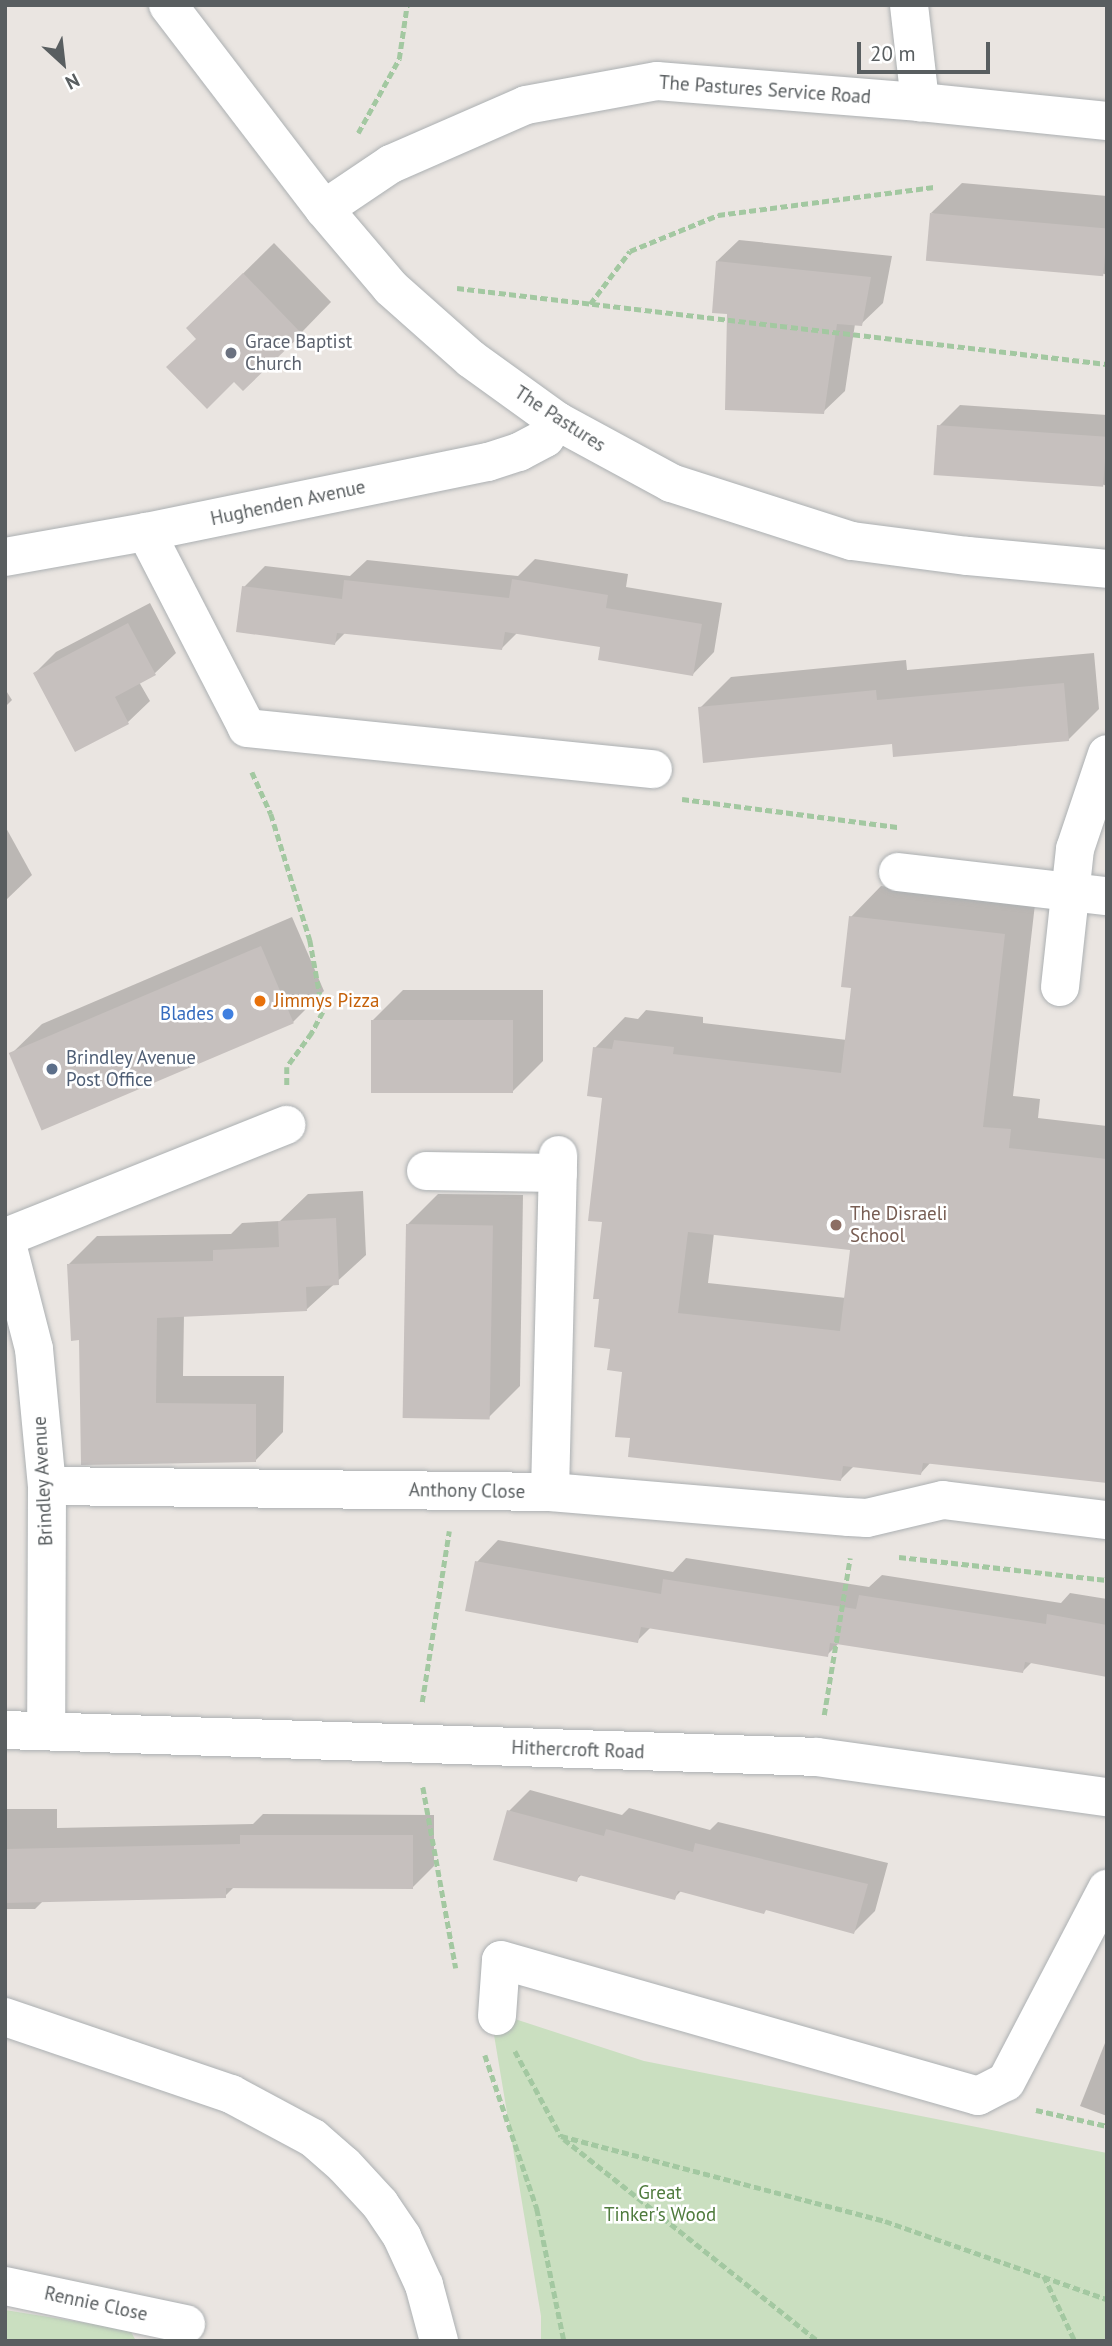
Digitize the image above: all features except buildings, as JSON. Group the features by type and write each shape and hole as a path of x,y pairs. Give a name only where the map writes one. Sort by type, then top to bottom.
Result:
{"street":[{"name":"The Pastures","path":"168,5 324,209 401,297 471,359 557,421 671,482 852,541 968,556 1107,569"},
{"path":"909,5 920,102"},
{"name":"The Pastures Service Road","path":"324,209 391,164 526,105 579,93 657,81 920,102 1107,121"},
{"name":"Hughenden Avenue","path":"5,557 146,532 488,462 519,452 545,438 557,421"},
{"path":"146,532 247,728 653,769"},
{"path":"1060,987 1075,849 1107,754"},
{"path":"898,872 1107,896"},
{"path":"6,1237 286,1125"},
{"name":"Anthony Close","path":"47,1486 550,1492 558,1164 426,1171"},
{"name":"Brindley Avenue","path":"6,1237 34,1349 47,1486 46,1730"},
{"path":"550,1492 867,1518 943,1500 1107,1520"},
{"name":"Hithercroft Road","path":"5,1730 817,1757 1107,1797"},
{"path":"490,2033 501,1961 978,2096 1006,2082 1107,1889"},
{"path":"5,2017 230,2094 313,2138 371,2194 402,2238 424,2285 439,2341"},
{"name":"Rennie Close","path":"5,2286 186,2324"}],"path":[{"path":"354,142 399,59 407,5"},
{"path":"590,304 630,251 718,215 934,187"},
{"path":"401,297 444,286 1107,364"},
{"path":"250,766 271,814 310,940 323,1012 312,1033 296,1054"},
{"path":"455,1491 416,1744 457,1970"},
{"path":"817,1757 851,1550"},
{"path":"906,1558 1107,1580"},
{"path":"490,2033 561,2136 818,2341"},
{"path":"490,2033 537,2209 564,2341"},
{"path":"978,2096 1107,2126"},
{"path":"561,2136 885,2221 1107,2299"},
{"path":"1044,2276 1075,2341"}],"green space":[{"name":"Great Tinker's Wood","path":"490,2011 644,2061 1107,2153 1107,2341 541,2341 541,2316"},
{"path":"5,2310 130,2330 136,2341 5,2341"}],"place":[{"name":"Grace Baptist Church","path":"231,353"},
{"name":"Jimmys Pizza","path":"260,1001"},
{"name":"Blades","path":"228,1014"},
{"name":"Brindley Avenue Post Office","path":"52,1069"},
{"name":"The Disraeli School","path":"836,1225"}]}
